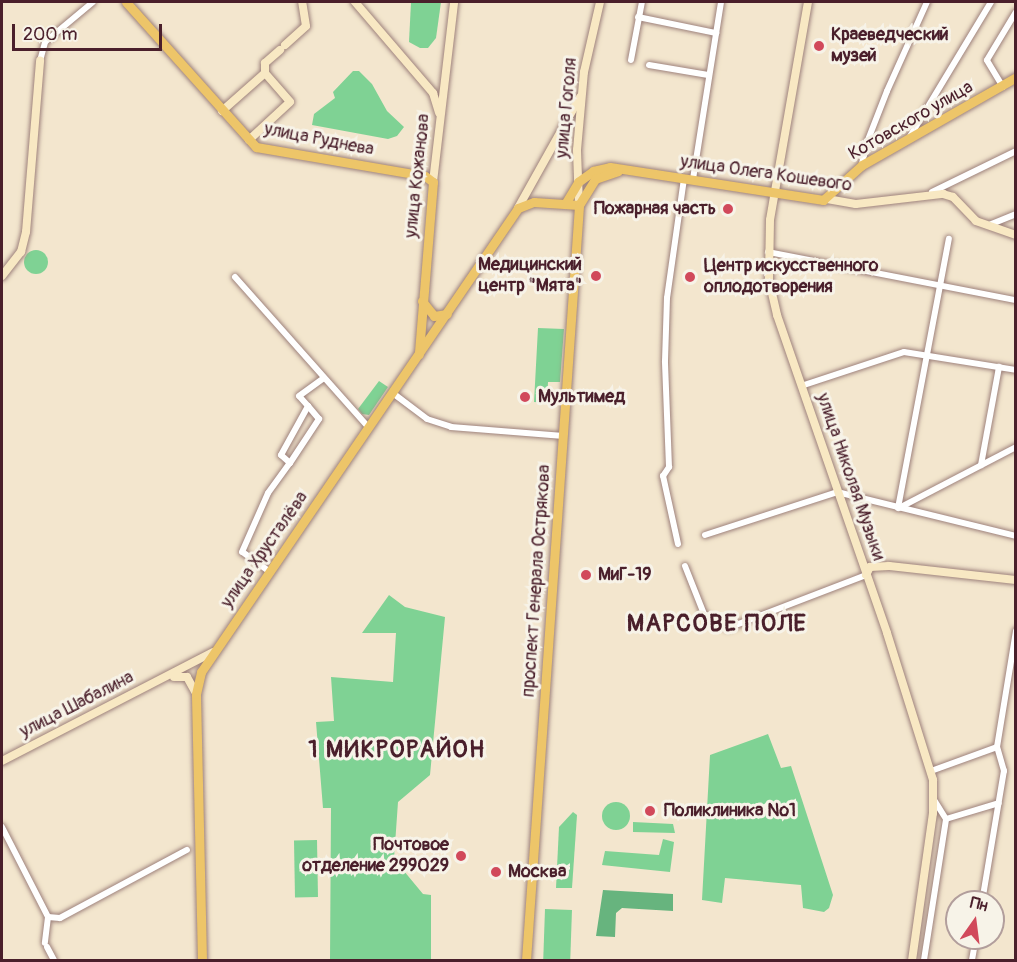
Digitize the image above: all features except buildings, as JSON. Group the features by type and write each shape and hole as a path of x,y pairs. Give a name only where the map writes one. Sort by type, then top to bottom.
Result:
{"main road":[{"name":"улица Руднева","path":"126,2 256,147 431,177"},
{"path":"249,140 291,102 265,73 265,63 306,26 302,2"},
{"path":"355,2 433,93 440,123"},
{"name":"улица Кожанова","path":"419,355 431,177 440,123 454,2"},
{"name":"улица Гоголя","path":"586,179 578,168 582,88 600,2"},
{"name":"улица Николая Музыки","path":"808,2 774,195 767,252 772,300 931,771 934,800 912,960"},
{"path":"2,276 21,252 26,232 40,61"},
{"path":"222,111 265,73"},
{"name":"Котовского улица","path":"827,199 862,165 1003,87 1016,77"},
{"name":"улица Хрусталёва","path":"202,960 196,694 201,672 394,394 518,208 555,146 582,88"},
{"name":"улица Олега Кошевого","path":"586,179 601,168 629,170 688,178 774,195 827,199 856,204 932,192"},
{"path":"565,204 586,179"},
{"path":"579,205 586,179"},
{"path":"579,205 586,179"},
{"path":"932,192 953,197 976,221 1016,235"},
{"path":"518,208 534,202 579,205"},
{"name":"проспект Генерала Острякова","path":"526,960 579,205"},
{"path":"422,300 428,312 447,314"},
{"path":"421,317 428,325 439,327"},
{"path":"866,574 870,567 889,566 1016,580"},
{"name":"улица Шабалина","path":"2,761 168,678 213,652"},
{"path":"181,671 201,672"},
{"path":"168,678 187,678 196,694"}],"street":[{"path":"40,61 45,42 93,2"},
{"path":"631,60 642,2"},
{"path":"678,544 663,476 669,467 665,361 667,298 721,2"},
{"path":"862,165 864,150 887,91 927,2"},
{"path":"908,141 991,2"},
{"path":"1003,87 987,60 1016,12"},
{"path":"638,17 716,33"},
{"path":"649,65 708,75"},
{"path":"932,192 1016,151"},
{"path":"989,226 1016,214"},
{"path":"898,508 949,239"},
{"path":"767,252 1016,300"},
{"path":"235,278 322,379 369,428"},
{"path":"801,386 904,352 1016,370"},
{"path":"981,465 999,367"},
{"path":"270,572 242,552 268,493 319,419 299,396 322,379"},
{"path":"394,394 428,418 451,427 564,436"},
{"path":"290,463 281,454 308,406"},
{"path":"898,508 1016,447"},
{"path":"705,535 837,492 1016,536"},
{"path":"685,567 704,614 728,628 866,574"},
{"path":"984,890 1004,771 997,747 1016,631"},
{"path":"931,771 997,747"},
{"path":"924,960 946,819 934,800"},
{"path":"946,819 999,803"},
{"path":"2,827 48,917 46,945 54,960"},
{"path":"48,917 60,918 187,850"}],"green space":[{"path":"411,2 441,2 436,38 428,48 420,48 409,42"},
{"path":"353,71 359,71 372,84 387,111 404,127 397,136 388,139 312,125 314,114 335,98 333,92"},
{"path":"36,250 41,251 47,257 47,267 41,273 36,274 31,273 25,267 24,262 25,257 31,251"},
{"path":"538,328 564,329 560,382 548,382 547,403 534,402"},
{"path":"379,381 388,387 369,415 362,414 358,409"},
{"path":"389,595 405,607 445,617 430,775 398,802 394,859 423,894 431,895 431,960 330,960 331,808 323,808 316,722 334,721 331,677 393,682 396,633 362,633"},
{"path":"768,734 781,768 791,766 833,895 829,908 824,912 803,908 801,885 725,878 722,903 702,900 710,755"},
{"path":"616,802 626,806 630,816 626,826 616,830 606,826 602,816 606,806"},
{"path":"573,812 577,815 572,888 556,888 559,827"},
{"path":"633,822 673,824 675,833 633,832"},
{"path":"663,839 674,842 670,872 602,865 605,851 659,855"},
{"path":"294,840 317,840 318,897 295,897"},
{"path":"603,890 673,894 673,911 622,908 616,913 615,937 596,936"},
{"path":"545,909 572,910 570,960 543,960"}],"place":[{"name":"Краеведческий музей","path":"819,46"},
{"name":"Пожарная часть","path":"728,209"},
{"name":"Медицинский центр \"Мята\"","path":"596,276"},
{"name":"Центр искусственного оплодотворения","path":"690,277"},
{"name":"Мультимед","path":"525,397"},
{"name":"МиГ-19","path":"586,575"},
{"name":"Поликлиника №1","path":"650,811"},
{"name":"Почтовое отделение 299029","path":"461,856"},
{"name":"Москва","path":"496,872"}],"district":[{"name":"МАРСОВЕ ПОЛЕ","path":"717,624"},
{"name":"1 МИКРОРАЙОН","path":"397,750"}]}
